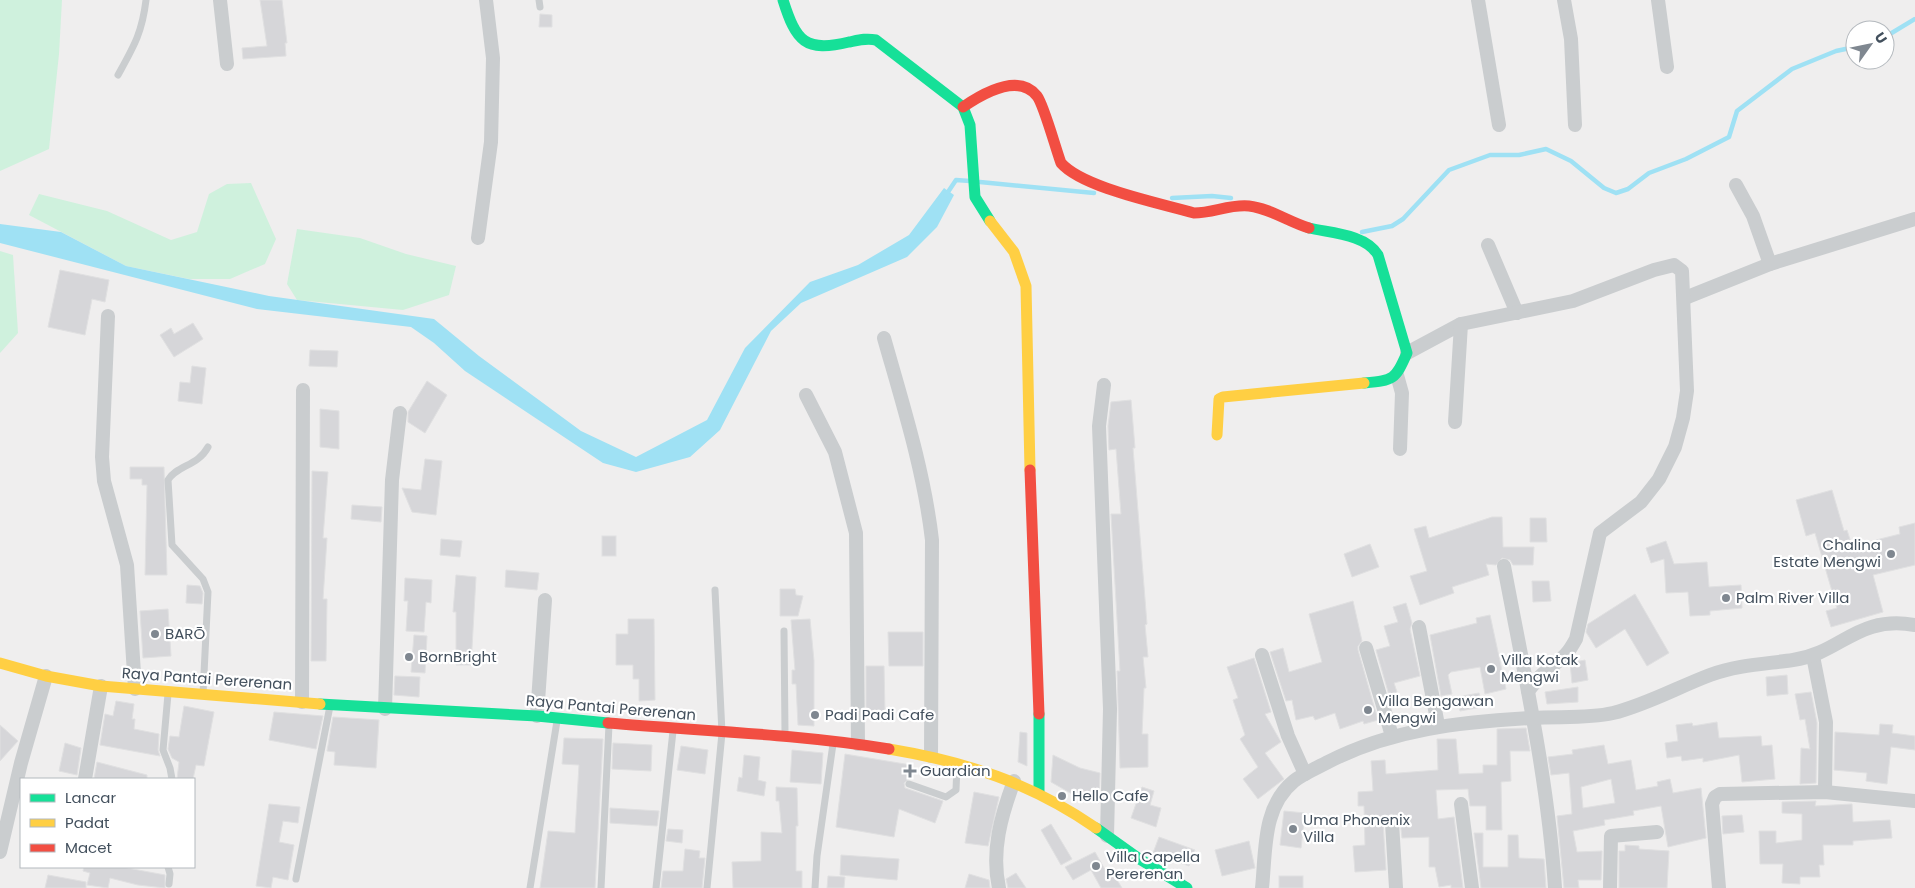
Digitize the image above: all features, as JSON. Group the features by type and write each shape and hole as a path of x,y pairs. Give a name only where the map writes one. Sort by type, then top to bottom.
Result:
{"street":[{"path":"220,0 227,64"},
{"path":"478,238 491,142 493,58 486,0"},
{"path":"783,0 794,33 804,43 819,48 868,38 876,40 963,107 970,125 975,197 981,209 1014,252 1026,286 1026,348 1039,706 1039,793"},
{"path":"1478,0 1486,55 1500,125"},
{"path":"1564,0 1571,39 1575,125"},
{"path":"1658,0 1667,68"},
{"path":"963,107 982,94 998,88 1012,85 1023,86 1032,90 1038,97 1061,162 1068,171 1098,185 1200,214 1233,206 1250,206 1306,227 1364,240 1373,246 1378,255 1407,353"},
{"path":"1736,185 1753,216 1770,264"},
{"path":"1684,298 1770,264 1915,219"},
{"path":"1488,245 1517,312"},
{"path":"1217,435 1217,412 1219,400 1223,397 1385,381 1397,375 1407,353 1461,324 1573,301 1654,270 1674,265 1682,271 1687,391 1683,418 1675,447 1659,479 1641,502 1600,533 1576,639 1568,654 1544,673 1528,691"},
{"path":"108,316 102,457 104,481 127,566 135,689"},
{"path":"1455,422 1461,324"},
{"path":"884,338 922,478 932,540 931,756"},
{"path":"1397,375 1402,394 1400,449"},
{"path":"1104,385 1099,426 1110,709 1107,836"},
{"path":"302,702 303,390"},
{"path":"806,395 834,452 856,533 858,744"},
{"path":"385,709 392,480 400,413"},
{"path":"1504,566 1534,717 1551,829 1555,888"},
{"path":"537,716 545,600"},
{"path":"1262,888 1268,820 1284,793 1293,782 1305,774 1344,753 1392,736 1438,725 1534,717 1611,714 1711,675 1759,663 1813,656 1855,632 1871,626 1900,623 1915,626"},
{"path":"1419,627 1438,725"},
{"path":"1366,648 1392,736"},
{"path":"1262,655 1288,736 1305,774"},
{"path":"1813,656 1826,722 1825,792"},
{"name":"Raya Pantai Pererenan","path":"0,663 46,676 101,686 385,709 537,716 722,733 784,736 858,744 931,756 1014,781 1039,793 1070,810 1138,858 1187,888"},
{"path":"0,852 21,763 46,676"},
{"path":"85,778 101,686"},
{"path":"999,888 995,868 995,852 1005,804 1014,781"},
{"path":"1718,888 1712,804 1715,797 1720,794 1825,792 1915,801"},
{"path":"1461,804 1472,888"},
{"path":"1392,823 1396,888"},
{"path":"1610,888 1611,836 1657,832"}],"lane":[{"path":"118,75 138,39 143,24 146,0"},
{"path":"203,694 208,592 203,579 172,545 168,480 174,474 200,460 208,448"},
{"path":"707,888 722,733 715,590"},
{"path":"784,631 784,736"},
{"path":"168,691 163,750 172,778"},
{"path":"296,879 331,705"},
{"path":"530,888 557,718"},
{"path":"601,888 610,722"},
{"path":"656,888 674,728"},
{"path":"815,888 817,856 833,741"},
{"path":"908,784 946,797 950,796 956,790 957,764"},
{"path":"168,868 169,884"}],"green space":[{"path":"0,0 62,0 59,54 49,149 0,171"},
{"path":"251,183 276,239 265,264 230,279 189,279 126,266 29,215 39,194 107,211 171,240 197,232 209,194 227,184"},
{"path":"297,229 360,238 406,254 456,266 449,295 403,310 297,300 287,284"},
{"path":"0,251 13,255 18,333 0,353"}],"water":[{"path":"944,188 954,195 937,227 907,257 801,303 771,331 720,430 690,457 636,472 603,463 465,371 434,343 411,327 257,309 0,243 0,224 61,232 126,266 269,296 434,319 479,356 581,431 636,457 707,420 745,348 810,282 858,265 909,235"}],"building":[{"path":"260,0 282,0 287,43 285,43 286,56 243,59 242,48 267,46"},
{"path":"540,14 552,15 552,27 539,27"},
{"path":"60,270 109,280 105,302 92,299 85,335 48,327"},
{"path":"193,323 203,339 174,357 160,335 171,328 174,334"},
{"path":"310,350 338,351 337,367 309,366"},
{"path":"192,366 206,368 202,404 178,401 180,382 190,383"},
{"path":"427,381 447,395 425,433 408,422 408,412"},
{"path":"1131,400 1147,624 1145,625 1148,657 1143,657 1146,688 1144,688 1142,734 1148,734 1148,767 1120,768 1117,671 1120,671 1111,514 1121,514 1116,449 1109,450 1108,426 1111,402"},
{"path":"320,409 339,411 339,449 320,447"},
{"path":"425,459 442,461 436,515 412,512 402,488 421,490"},
{"path":"130,467 164,467 167,575 145,575 147,485 142,485 142,479 130,479"},
{"path":"312,471 328,472 323,538 327,538 323,599 327,599 326,661 311,661"},
{"path":"1832,490 1844,531 1847,530 1852,546 1900,534 1899,527 1915,523 1915,565 1873,575 1883,612 1831,627 1826,611 1837,608 1815,533 1806,536 1796,500"},
{"path":"352,505 382,507 381,522 351,519"},
{"path":"1492,517 1502,517 1503,547 1534,547 1533,565 1513,565 1510,560 1502,558 1496,565 1486,564 1489,575 1452,587 1454,593 1420,605 1410,576 1427,571 1414,529 1426,526 1429,538"},
{"path":"1530,518 1546,518 1547,542 1530,542"},
{"path":"602,536 616,536 616,556 602,556"},
{"path":"441,539 462,541 460,557 440,555"},
{"path":"1666,541 1674,564 1707,562 1709,587 1741,585 1742,608 1710,611 1710,615 1690,616 1688,592 1666,593 1664,559 1651,563 1646,548"},
{"path":"1370,544 1379,567 1352,577 1344,554"},
{"path":"506,570 539,573 537,590 505,587"},
{"path":"456,575 476,577 471,665 456,665 456,612 453,612"},
{"path":"405,578 432,580 431,603 426,602 424,632 406,631 408,601 404,601"},
{"path":"1532,581 1549,581 1551,601 1533,602"},
{"path":"187,585 200,586 203,593 202,604 186,603"},
{"path":"780,589 795,589 796,595 803,596 798,616 780,616"},
{"path":"1635,594 1669,653 1647,666 1625,629 1596,648 1586,632 1588,624"},
{"path":"1353,601 1362,641 1358,646 1358,650 1378,720 1364,724 1363,721 1340,729 1335,713 1315,720 1313,716 1296,720 1292,700 1286,701 1270,652 1283,648 1289,672 1322,662 1309,614"},
{"path":"1406,603 1412,623 1410,629 1420,676 1394,683 1397,692 1389,695 1376,650 1390,646 1384,626 1398,622 1393,607"},
{"name":"BARŌ","path":"168,609 171,656 143,658 140,611"},
{"path":"1490,615 1506,689 1485,694 1480,667 1451,672 1448,675 1452,694 1441,696 1430,635 1477,623 1476,618"},
{"path":"628,619 654,619 655,700 639,701 639,679 633,679 633,665 616,665 616,634 628,634"},
{"path":"810,619 814,661 814,726 798,725 796,684 792,684 792,670 795,670 791,620"},
{"path":"888,632 923,632 923,666 889,666"},
{"path":"414,635 427,636 425,673 411,672"},
{"path":"1254,658 1271,712 1265,714 1281,742 1265,753 1284,779 1258,799 1243,779 1258,767 1240,739 1245,735 1233,700 1238,698 1227,667"},
{"path":"1585,660 1588,680 1572,683 1570,663"},
{"path":"866,666 884,666 885,714 866,714"},
{"path":"1787,675 1788,694 1767,696 1766,677"},
{"path":"395,676 420,677 419,697 394,695"},
{"path":"1578,687 1578,702 1547,704 1545,692"},
{"path":"1811,692 1817,723 1816,783 1800,784 1801,748 1810,749 1805,719 1800,720 1795,694"},
{"path":"1479,693 1482,707 1460,711 1457,697"},
{"path":"116,701 134,704 132,719 135,719 134,729 159,734 158,750 160,756 100,745 105,714 113,716"},
{"path":"184,706 214,712 204,766 196,765 193,778 177,778 179,762 172,758 168,749 170,736 179,737"},
{"path":"274,712 323,716 316,749 269,740"},
{"path":"333,717 379,720 376,768 334,765 335,752 327,751"},
{"path":"1717,722 1719,738 1761,736 1762,746 1772,745 1775,779 1742,782 1739,755 1703,762 1703,758 1682,761 1681,756 1667,758 1665,743 1678,741 1676,725 1692,723 1693,726"},
{"path":"1880,724 1893,725 1892,733 1915,736 1915,750 1891,747 1887,784 1866,781 1867,773 1834,770 1835,732 1879,735"},
{"path":"0,725 18,741 0,761"},
{"path":"1526,728 1530,751 1510,751 1511,781 1501,782 1502,830 1486,830 1486,806 1470,806 1468,789 1436,790 1438,819 1454,817 1463,888 1451,888 1451,885 1439,887 1435,867 1429,867 1429,837 1402,838 1400,819 1392,814 1387,816 1383,823 1386,870 1355,872 1353,846 1365,845 1364,806 1358,806 1358,792 1373,791 1371,761 1385,760 1386,774 1438,770 1437,739 1456,739 1459,774 1483,773 1483,765 1497,765 1497,729"},
{"path":"1020,732 1027,733 1027,766 1018,762"},
{"path":"564,738 603,739 595,888 540,888 548,831 575,833 579,765 562,764"},
{"path":"65,743 81,748 77,775 59,771"},
{"path":"613,743 652,745 651,771 612,769"},
{"path":"1604,745 1608,764 1631,760 1636,790 1658,786 1657,782 1670,779 1673,793 1701,788 1706,838 1668,847 1661,806 1633,811 1634,815 1604,820 1605,825 1573,831 1577,852 1602,851 1601,880 1578,880 1579,888 1564,888 1557,816 1572,814 1569,773 1551,775 1548,757 1573,754 1572,750","holes":["1611,779 1615,803 1583,808 1581,787"]},
{"path":"681,746 708,750 705,774 677,770"},
{"path":"792,750 823,753 821,784 790,782"},
{"path":"845,754 911,765 909,779 904,783 905,788 943,801 935,823 899,809 894,837 836,827"},
{"path":"744,755 760,757 758,780 766,782 764,796 737,791 739,777 742,778"},
{"path":"1053,755 1080,768 1100,773 1099,803 1072,794 1051,782"},
{"path":"97,762 147,775 147,778 94,778"},
{"path":"776,787 797,788 796,871 802,871 802,888 733,888 732,862 761,861 761,832 782,833 779,801 776,801"},
{"path":"1142,787 1154,791 1150,805 1161,808 1156,827 1131,818"},
{"path":"974,792 999,797 988,846 965,843"},
{"path":"1816,801 1815,806 1852,804 1853,822 1890,820 1892,838 1853,841 1853,845 1823,845 1824,865 1819,865 1820,877 1800,877 1800,884 1782,883 1783,864 1760,864 1759,831 1776,831 1776,843 1802,840 1802,814 1782,813 1782,802"},
{"path":"269,804 300,807 298,823 283,821 279,842 294,845 288,880 273,877 271,888 256,886"},
{"path":"610,808 659,811 657,826 610,823"},
{"name":"Uma Phonenix Villa","path":"1284,811 1305,813 1301,848 1280,845"},
{"path":"1742,815 1744,832 1723,834 1722,816"},
{"path":"1051,824 1072,859 1061,865 1041,830"},
{"path":"668,829 683,830 682,843 666,841"},
{"path":"1474,833 1483,833 1483,867 1508,867 1508,835 1518,835 1519,858 1544,859 1546,888 1481,888"},
{"path":"1159,837 1195,850 1189,866 1153,853"},
{"path":"1249,841 1255,868 1222,876 1215,850"},
{"path":"1625,845 1639,846 1639,849 1669,851 1667,888 1619,888 1619,851 1625,851"},
{"path":"685,849 700,851 699,858 705,858 702,888 661,888 663,871 683,871"},
{"path":"1095,852 1108,875 1112,872 1122,888 1101,888 1091,870 1073,880 1065,867"},
{"path":"841,855 899,859 897,880 840,875"},
{"path":"84,868 127,868 165,875 165,888 138,885 110,878 108,888 87,885 90,873 83,871"},
{"path":"1016,873 1026,888 1008,888 1006,879"},
{"path":"969,874 989,880 990,888 965,888"},
{"path":"48,875 86,882 86,888 45,888"},
{"path":"828,876 845,877 844,888 827,888"},
{"path":"1279,876 1303,876 1303,888 1279,888"}],"waterway":[{"path":"1895,31 1915,19"},
{"path":"1362,232 1392,226 1403,219 1449,170 1490,155 1519,155 1546,149 1571,161 1604,188 1616,193 1628,189 1649,173 1686,159 1729,137 1737,111 1792,69 1845,49"},
{"path":"946,195 956,180 970,181"},
{"path":"980,182 1094,193"},
{"path":"1172,198 1212,196 1231,198"}],"traffic: fast":[{"path":"783,0 793,25 804,40 822,46 869,39 876,40 963,107 970,125 975,197 990,221"},
{"path":"1309,228 1347,235 1365,243 1378,255 1407,353 1396,374 1392,377 1382,381 1364,383"},
{"path":"320,704 537,716 608,723"},
{"path":"1039,714 1039,793"},
{"path":"1096,828 1138,858 1187,888"}],"traffic: slow":[{"path":"990,221 1014,252 1026,286 1030,470"},
{"path":"1217,435 1219,399 1223,397 1364,383"},
{"path":"0,663 46,676 101,686 320,704"},
{"path":"889,749 918,754 997,776 1047,798 1096,828"}],"traffic: jam":[{"path":"963,107 980,96 1000,88 1020,86 1029,89 1040,101 1061,163 1086,180 1123,194 1194,213 1235,206 1249,206 1264,209 1309,228"},
{"path":"1030,470 1039,714"},
{"path":"608,723 784,736 889,749"}],"place":[{"name":"Chalina Estate Mengwi","path":"1891,554"},
{"name":"Palm River Villa","path":"1726,598"},
{"name":"BARŌ","path":"155,634"},
{"name":"BornBright","path":"409,657"},
{"name":"Villa Kotak Mengwi","path":"1491,669"},
{"name":"Villa Bengawan Mengwi","path":"1368,710"},
{"name":"Padi Padi Cafe","path":"815,715"},
{"name":"Guardian","path":"910,771"},
{"name":"Hello Cafe","path":"1062,796"},
{"name":"Uma Phonenix Villa","path":"1293,829"},
{"name":"Villa Capella Pererenan","path":"1096,866"}]}
